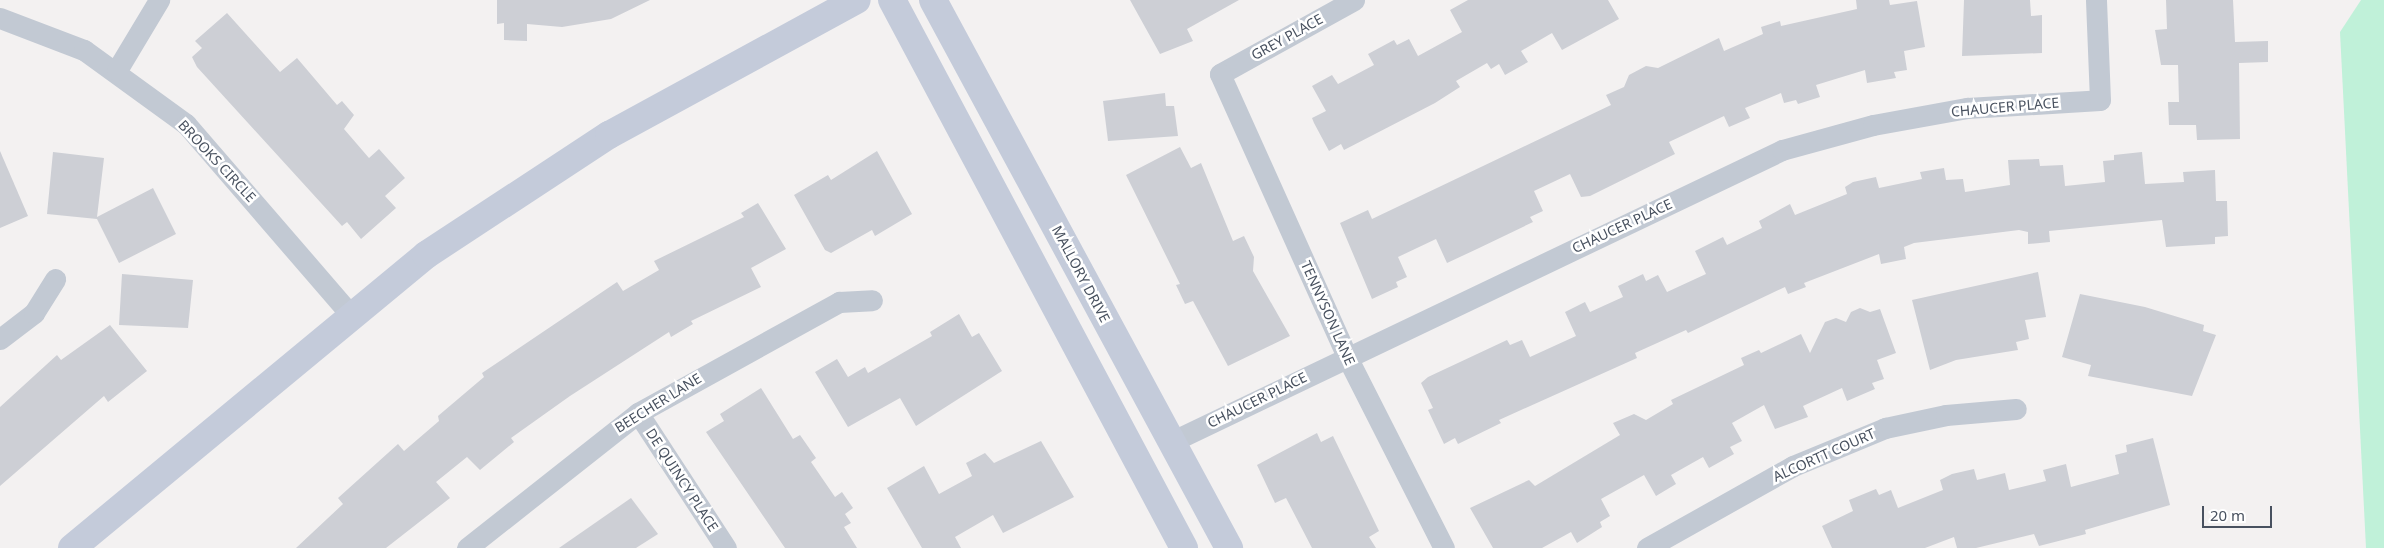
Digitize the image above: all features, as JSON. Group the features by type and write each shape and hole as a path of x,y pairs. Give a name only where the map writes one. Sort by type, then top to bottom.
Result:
{"main road":[{"path":"72,548 351,315 426,255 609,135 857,0"},
{"path":"892,0 1184,548"},
{"name":"MALLORY DRIVE","path":"933,0 1229,548"}],"street":[{"path":"117,70 160,0"},
{"name":"GREY PLACE","path":"1220,74 1354,0"},
{"name":"CHAUCER PLACE","path":"1171,442 1782,150 1873,125 1967,108 2100,100 2096,0"},
{"name":"BROOKS CIRCLE","path":"0,18 84,50 117,70 186,124 351,315"},
{"name":"TENNYSON LANE","path":"1220,74 1346,357 1444,548"},
{"path":"0,339 34,313 55,279"},
{"name":"BEECHER LANE","path":"467,548 638,413 738,354 839,302 872,300"},
{"name":"ALCORTT COURT","path":"1647,548 1793,466 1885,428 1946,415 2016,409"},
{"name":"DE QUINCY PLACE","path":"638,413 726,548"}],"green space":[{"path":"2361,0 2384,0 2384,548 2366,548 2340,32"}],"building":[{"path":"497,0 650,0 611,19 562,27 527,24 527,41 504,40 504,23 497,24"},
{"path":"1130,0 1239,0 1187,29 1193,41 1160,54"},
{"path":"1468,0 1608,0 1619,19 1562,50 1552,33 1521,51 1528,62 1505,75 1499,64 1491,69 1487,63 1456,81 1460,87 1435,103 1344,150 1341,144 1329,151 1312,118 1326,111 1312,86 1332,75 1338,84 1374,65 1368,54 1394,40 1397,45 1409,39 1418,56 1462,32 1450,10"},
{"path":"1856,0 1889,0 1890,5 1917,1 1925,47 1904,51 1907,70 1894,72 1896,78 1867,83 1865,70 1816,85 1820,97 1798,104 1796,100 1784,103 1781,93 1745,108 1750,118 1729,127 1724,116 1669,142 1675,154 1590,196 1581,197 1570,174 1534,191 1543,211 1530,217 1533,222 1447,263 1436,239 1398,257 1407,277 1396,282 1398,287 1372,299 1340,223 1368,210 1372,219 1611,105 1606,95 1624,87 1629,75 1646,66 1658,68 1719,38 1724,51 1763,34 1761,27 1780,21 1781,26 1857,9"},
{"path":"1964,0 2030,0 2031,16 2042,15 2042,53 1962,56"},
{"path":"2166,0 2233,0 2235,42 2268,41 2268,62 2239,63 2240,139 2197,140 2196,125 2169,125 2168,102 2179,102 2178,65 2161,65 2155,30 2167,29"},
{"path":"227,13 280,72 297,58 337,105 342,101 354,115 344,129 369,158 379,149 405,178 385,196 396,208 361,239 347,222 342,226 197,67 192,57 202,48 195,41"},
{"path":"1165,93 1166,106 1174,106 1178,136 1108,141 1103,101"},
{"path":"1180,147 1191,168 1201,163 1233,241 1244,236 1254,257 1253,271 1290,336 1228,366 1193,301 1185,304 1176,285 1180,284 1126,175"},
{"path":"0,151 28,216 0,228"},
{"path":"877,151 912,214 875,236 872,230 831,253 825,250 794,195 828,175 831,180"},
{"path":"53,152 104,158 97,217 153,188 176,234 119,263 97,219 47,214"},
{"path":"2142,152 2145,184 2184,182 2183,172 2215,170 2216,201 2227,201 2228,236 2215,237 2215,244 2166,247 2162,220 2049,231 2050,242 2028,244 2028,232 2019,230 1914,243 1904,247 1906,259 1881,264 1879,254 1804,283 1806,287 1788,294 1785,287 1688,333 1686,330 1635,353 1637,358 1499,420 1501,423 1458,444 1455,438 1444,444 1428,410 1433,408 1421,383 1428,377 1507,340 1510,345 1522,340 1530,357 1576,336 1565,312 1585,302 1590,312 1623,297 1618,286 1643,274 1646,281 1658,275 1667,292 1706,274 1695,251 1723,237 1727,245 1762,228 1759,221 1790,204 1795,215 1847,194 1845,187 1853,182 1876,177 1879,188 1922,179 1920,172 1944,168 1946,180 1963,179 1965,192 2010,185 2008,160 2039,159 2040,166 2063,165 2065,186 2105,182 2103,161 2114,160 2114,155"},
{"path":"758,203 786,249 751,268 761,287 691,321 693,324 671,337 669,332 570,396 511,438 514,442 480,470 467,457 436,482 450,498 386,548 296,548 343,504 338,498 398,444 404,451 439,421 438,416 484,377 482,373 617,282 623,291 659,270 654,261 744,217 741,213"},
{"path":"2038,272 2046,317 2025,320 2029,339 2016,342 2018,350 1956,360 1930,370 1912,300"},
{"path":"122,274 193,280 188,328 119,325"},
{"path":"2080,294 2145,307 2204,325 2203,331 2216,335 2192,396 2088,376 2091,365 2062,357"},
{"path":"1860,308 1870,312 1880,309 1896,353 1877,360 1884,379 1872,383 1875,389 1847,401 1842,388 1803,406 1808,417 1775,429 1764,405 1732,423 1742,441 1730,447 1734,454 1709,468 1703,457 1671,475 1676,484 1656,496 1644,475 1601,499 1610,516 1600,522 1602,527 1577,543 1571,532 1542,548 1493,548 1470,508 1529,480 1535,486 1620,435 1613,423 1634,414 1646,420 1673,404 1671,400 1744,365 1741,358 1759,350 1761,353 1801,334 1810,353 1825,322 1836,318 1846,322 1851,312"},
{"path":"959,314 972,337 979,333 1002,371 916,426 900,398 848,427 815,372 837,359 848,377 865,367 868,373 932,336 930,332"},
{"path":"110,325 147,371 108,402 104,396 0,486 0,407 57,355 61,360"},
{"path":"761,388 793,439 800,435 816,458 811,462 835,497 842,492 853,508 845,514 851,523 844,527 857,548 785,548 706,432 724,421 720,414"},
{"path":"1317,433 1321,442 1333,436 1379,531 1369,537 1376,548 1312,548 1286,498 1275,503 1257,465"},
{"path":"2153,438 2170,505 2085,530 2086,534 2039,546 2034,534 1976,548 1957,548 1954,537 1925,548 1832,548 1822,526 1853,511 1849,500 1876,489 1879,495 1891,490 1898,508 1943,490 1940,480 1952,474 1974,469 1977,480 2005,473 2009,490 2046,481 2043,470 2066,464 2071,487 2119,474 2115,455 2127,452 2126,445"},
{"path":"1041,441 1074,497 1003,533 993,515 955,537 961,548 922,548 887,488 924,466 939,494 972,476 966,463 985,453 994,463"},
{"path":"631,498 658,534 636,548 559,548"}]}
